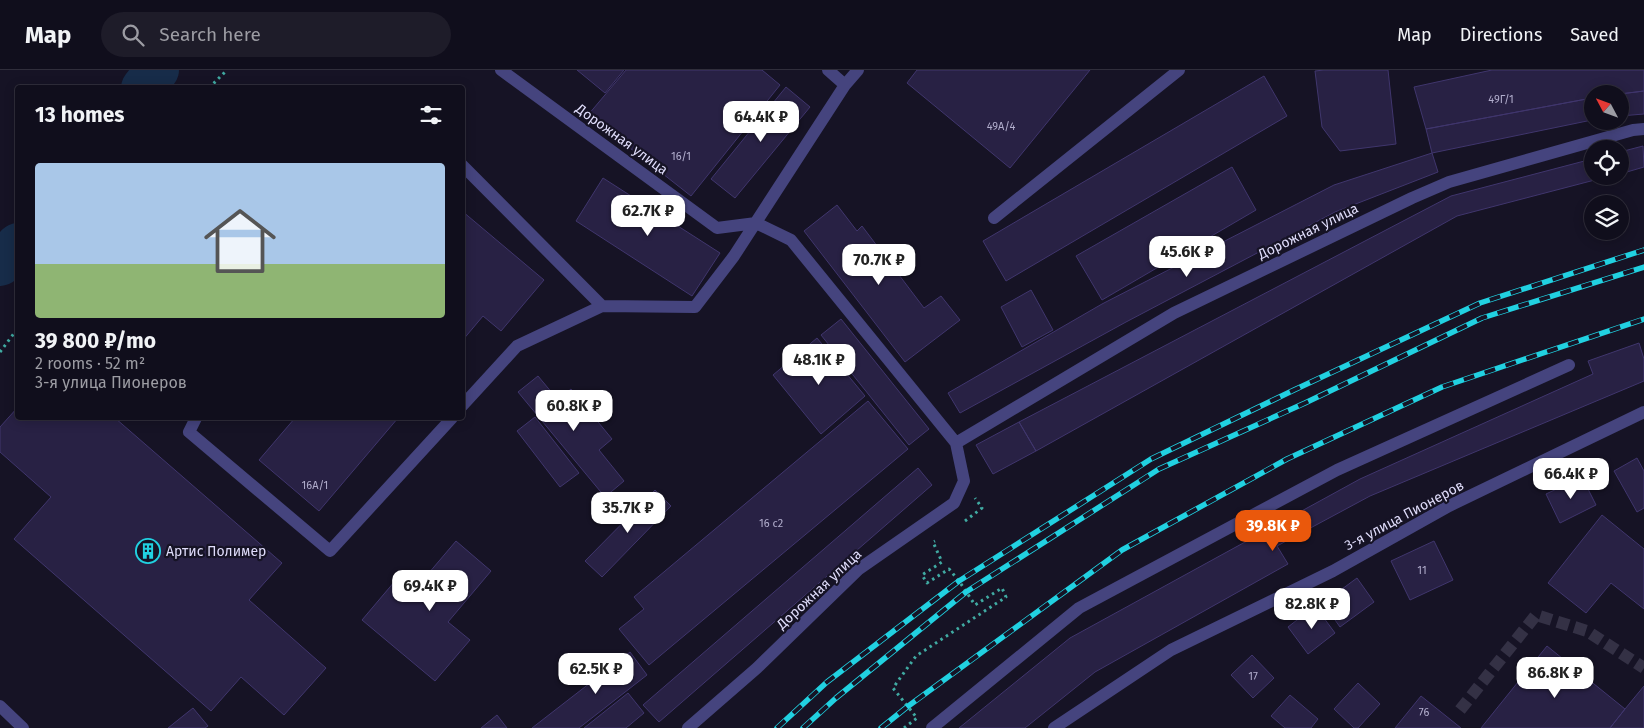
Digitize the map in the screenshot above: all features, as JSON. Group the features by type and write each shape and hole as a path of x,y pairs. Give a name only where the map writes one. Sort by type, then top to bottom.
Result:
{"street":[{"name":"Дорожная улица","path":"501,70 717,228 756,222"},
{"path":"828,70 846,85"},
{"path":"465,403 517,346 602,306 695,307 734,256 846,85 858,70"},
{"path":"994,218 1179,70"},
{"name":"Дорожная улица","path":"956,443 1174,313 1412,198 1449,182 1633,130 1644,129"},
{"path":"465,168 602,306"},
{"path":"756,222 791,240 956,443 964,481"},
{"path":"932,728 1080,608 1337,470 1568,365"},
{"name":"3-я улица Пионеров","path":"1054,728 1172,650 1333,571 1449,506 1644,412"},
{"path":"195,420 189,432 330,551 450,420"},
{"name":"Дорожная улица","path":"688,728 757,668 859,569 954,502 964,481"},
{"path":"0,706 23,728"}],"path":[{"path":"212,85 227,70"},
{"path":"0,352 15,332"},
{"path":"958,525 982,508 964,481"},
{"path":"904,728 917,718 893,688 916,656 1006,597 1002,588 975,605 959,580 949,569 927,583 922,575 942,562 933,542 941,537"}],"building":[{"path":"577,70 624,70 605,93"},
{"path":"626,70 762,70 780,85 691,196 588,115"},
{"path":"917,70 1090,70 1010,168 907,83"},
{"path":"1388,70 1396,144 1340,151 1322,127 1315,71"},
{"path":"1492,70 1644,70 1644,91 1629,93 1629,85 1584,85 1584,99 1426,129 1414,87"},
{"path":"1264,76 1287,116 1006,281 983,241"},
{"path":"786,87 810,107 735,198 711,179"},
{"path":"1644,91 1644,114 1629,115 1629,93"},
{"path":"1584,99 1584,122 1432,153 1426,129"},
{"path":"1643,146 1644,167 1629,171 1629,150"},
{"path":"1432,153 1438,172 1335,212 1126,322 960,413 948,393 1102,304 1334,185"},
{"path":"1584,161 1584,183 1457,216 1036,451 1019,422 1451,196"},
{"path":"1232,167 1256,210 1102,300 1076,256"},
{"path":"603,178 720,253 692,296 576,221"},
{"path":"837,205 857,231 862,226 924,308 941,296 960,320 905,362 804,231"},
{"path":"465,214 544,280 501,331 483,316 465,337"},
{"path":"1031,290 1053,330 1022,347 1001,307"},
{"path":"841,319 929,429 909,445 821,335"},
{"path":"817,338 865,396 821,434 773,375"},
{"path":"1639,343 1644,359 1644,381 1370,496 1277,546 1288,564 1095,672 1025,728 959,728 1070,638 1360,479 1593,374 1588,361"},
{"path":"538,376 558,400 571,389 612,439 599,450 624,481 605,497 518,392"},
{"path":"868,401 908,449 649,665 619,629 644,609 634,597"},
{"name":"Артис Полимер","path":"15,410 15,420 117,420 282,563 249,600 326,668 284,715 241,677 211,711 14,539 51,497 0,452 0,427"},
{"path":"535,417 579,473 560,487 517,431"},
{"path":"293,420 396,420 319,511 259,460"},
{"path":"1019,422 1036,451 993,474 976,445"},
{"path":"1637,458 1644,471 1644,508 1637,512 1614,471"},
{"path":"918,468 932,485 659,722 643,705"},
{"path":"1582,477 1596,505 1560,523 1546,494"},
{"path":"655,490 671,506 602,577 585,561"},
{"path":"1602,515 1644,549 1644,609 1611,583 1586,613 1548,583"},
{"path":"456,541 491,571 448,622 470,640 435,681 362,620 395,581 411,594"},
{"path":"1434,541 1453,580 1410,600 1391,561"},
{"path":"1357,578 1374,602 1340,627 1323,603"},
{"path":"1315,606 1335,633 1308,654 1288,627"},
{"path":"1547,646 1625,709 1610,728 1481,728"},
{"path":"630,652 647,675 579,728 532,728"},
{"path":"1252,655 1274,678 1253,698 1231,675"},
{"path":"1358,683 1380,704 1358,728 1354,728 1334,709"},
{"path":"1644,686 1644,728 1610,728 1625,709"},
{"path":"628,693 644,713 626,728 584,728"},
{"path":"1290,695 1318,719 1311,728 1285,728 1271,716"},
{"path":"1421,696 1461,728 1395,728"},
{"path":"193,708 208,726 205,728 168,728"},
{"path":"497,715 507,728 481,728"}],"waterway":[{"path":"145,85 157,70"},
{"path":"0,264 15,248"}],"tunnel":[{"path":"1460,710 1536,615 1587,631 1644,668"}],"railway":[{"path":"777,728 827,682 959,581 1151,459 1480,303 1644,250"},
{"path":"803,728 836,698 966,592 1159,469 1305,403 1482,318 1644,267"},
{"path":"881,728 1122,550 1287,459 1442,387 1644,319"}],"place":[{"name":"Артис Полимер","path":"148,551"}]}
